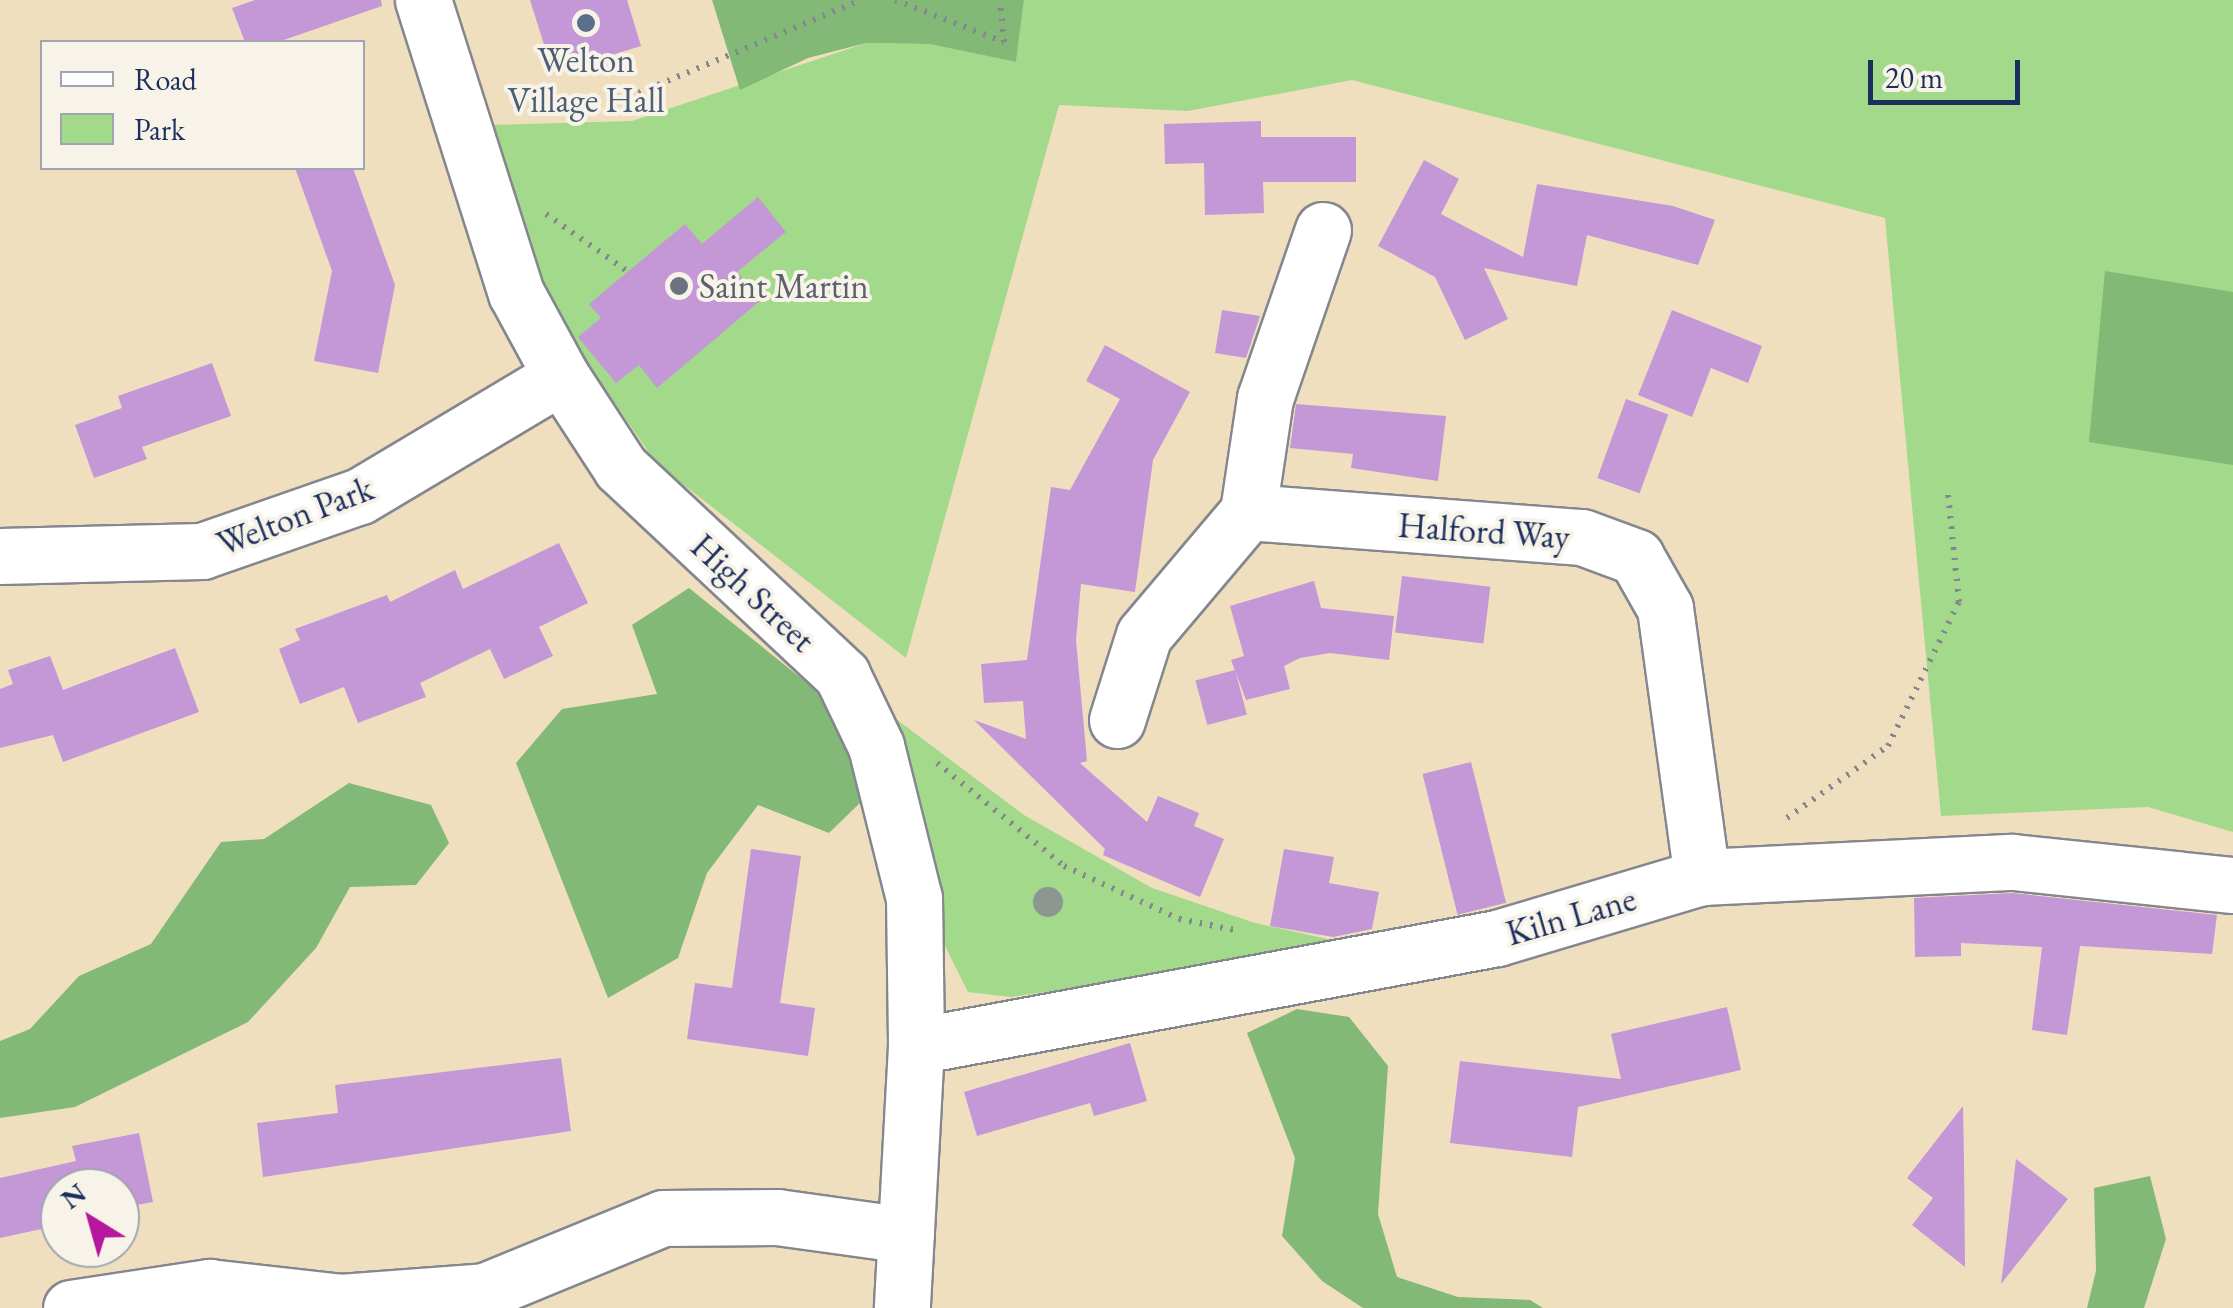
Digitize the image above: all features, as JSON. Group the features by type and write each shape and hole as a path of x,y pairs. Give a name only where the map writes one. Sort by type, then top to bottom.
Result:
{"street":[{"name":"High Street","path":"424,0 455,114 516,293 560,376 621,468 842,676 896,807 914,898 916,1046 902,1308"},
{"path":"1117,720 1144,635 1274,514 1265,398 1323,230"},
{"name":"Welton Park","path":"0,556 202,551 360,496 560,376"},
{"name":"Halford Way","path":"1274,514 1582,537 1636,557 1665,608 1702,878"},
{"name":"Kiln Lane","path":"916,1046 1498,938 1702,878 2013,862 2233,886"},
{"path":"71,1308 209,1288 340,1302 485,1291 663,1218 777,1217 906,1236"}],"path":[{"path":"455,114 629,97 861,0"},
{"path":"895,0 1004,42 1000,0"},
{"path":"480,187 543,212 628,271"},
{"path":"1780,823 1888,746 1960,602 1948,494"},
{"path":"923,750 1064,866 1179,919 1257,934"}],"green space":[{"path":"712,0 1024,0 1016,62 929,44 866,43 808,58 740,90"},
{"path":"1024,0 2233,0 2233,832 2148,807 1941,816 1885,218 1352,80 1188,111 1059,105 906,658 657,464 547,306 488,125 632,121 866,43 929,44 1016,62"},
{"path":"2105,271 2233,292 2233,465 2089,442"},
{"path":"689,588 837,707 863,800 829,833 758,805 707,873 678,958 608,998 516,763 562,709 657,694 632,625"},
{"path":"884,710 1024,815 1152,888 1255,923 1359,946 1011,997 968,992 938,932"},
{"path":"349,783 431,805 449,843 416,885 350,887 316,948 248,1022 75,1107 0,1118 0,1041 30,1029 79,976 151,944 221,842 264,839"},
{"path":"1297,1009 1349,1017 1388,1066 1378,1214 1397,1277 1458,1297 1530,1300 1543,1308 1363,1308 1322,1281 1282,1236 1295,1158 1247,1033"},
{"path":"2150,1176 2166,1239 2144,1308 2087,1308 2096,1271 2094,1188"}],"building":[{"path":"255,0 381,0 382,6 284,40 244,40 232,8"},
{"name":"Welton Village Hall","path":"530,0 627,0 641,46 553,73"},
{"path":"1261,121 1261,137 1356,137 1356,182 1263,182 1264,213 1205,215 1204,163 1165,164 1164,124"},
{"path":"1424,160 1459,179 1441,214 1523,257 1537,184 1673,206 1715,220 1698,265 1587,235 1577,286 1484,268 1508,319 1465,340 1435,277 1378,246"},
{"path":"296,170 354,170 395,285 378,373 314,361 332,271"},
{"name":"Saint Martin","path":"758,197 786,232 737,272 761,300 657,388 639,365 616,383 578,337 601,318 589,304 685,224 702,244"},
{"path":"1222,310 1260,316 1246,358 1215,353"},
{"path":"1672,310 1762,346 1748,383 1711,368 1692,417 1638,395"},
{"path":"1105,345 1190,392 1153,460 1135,592 1081,584 1076,640 1087,761 1080,763 1147,822 1158,796 1199,813 1194,826 1224,839 1200,897 1103,855 1105,849 974,720 1026,739 1023,701 984,703 981,664 1027,660 1051,487 1070,490 1120,399 1086,381"},
{"path":"212,363 231,416 142,447 147,459 94,478 75,425 122,408 118,396"},
{"path":"1626,399 1668,414 1640,493 1597,478"},
{"path":"1296,404 1446,416 1438,481 1351,468 1353,454 1290,448"},
{"path":"559,543 588,603 539,627 553,656 504,679 490,649 420,683 426,697 358,723 344,687 300,704 279,649 300,640 295,629 387,595 390,602 455,570 463,589"},
{"path":"1402,576 1490,587 1483,643 1395,633"},
{"path":"1314,581 1321,608 1394,616 1389,660 1330,653 1300,658 1284,666 1290,689 1246,700 1231,660 1244,656 1230,606"},
{"path":"175,648 199,712 63,762 53,735 0,748 0,689 13,684 8,670 50,656 63,690"},
{"path":"1235,670 1247,714 1207,725 1195,681"},
{"path":"1471,762 1506,903 1458,915 1422,774"},
{"path":"751,849 801,856 780,1003 815,1008 808,1056 687,1039 695,983 732,988"},
{"path":"1284,849 1334,857 1329,883 1379,892 1372,929 1333,937 1270,926"},
{"path":"2012,893 2217,915 2212,954 2080,946 2067,1035 2032,1030 2042,947 1961,943 1961,956 1915,957 1914,898"},
{"path":"1727,1007 1741,1070 1578,1107 1572,1157 1450,1143 1460,1061 1621,1079 1611,1034"},
{"path":"1130,1043 1147,1101 1094,1116 1090,1103 977,1136 964,1092"},
{"path":"561,1058 571,1131 263,1177 257,1123 338,1113 335,1085"},
{"path":"1963,1106 1965,1267 1912,1225 1933,1198 1907,1178"},
{"path":"139,1133 153,1202 140,1204 140,1168 45,1168 76,1161 72,1146"},
{"path":"2016,1159 2068,1199 2001,1284"},
{"path":"40,1169 40,1229 0,1238 0,1178"}],"place":[{"name":"Welton Village Hall","path":"586,23"},
{"name":"Saint Martin","path":"679,286"}]}
